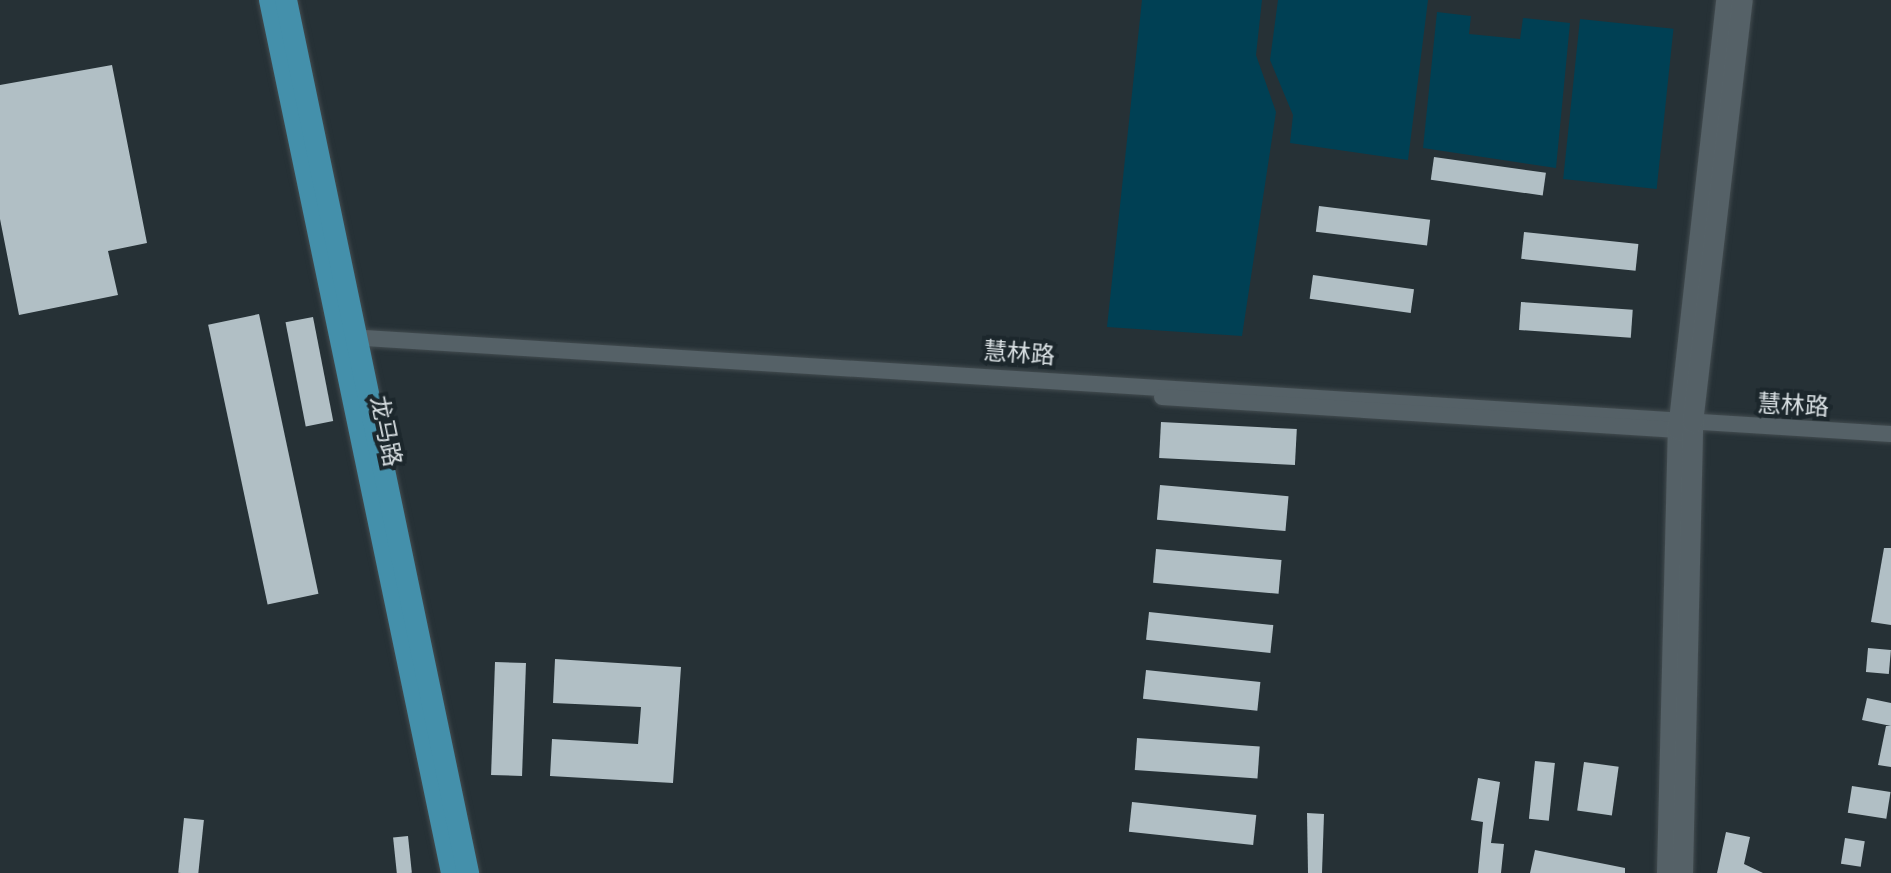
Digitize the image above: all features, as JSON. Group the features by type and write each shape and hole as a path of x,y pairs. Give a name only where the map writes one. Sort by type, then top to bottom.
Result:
{"main road":[{"name":"龙马路","path":"270,0 468,873"},
{"name":"龙马路","path":"286,0 452,873"}],"street":[{"path":"1667,873 1683,424 1726,0"},
{"path":"1683,873 1683,424 1743,0"},
{"name":"慧林路","path":"349,342 1683,424 1891,434"}],"shaded area":[{"path":"1142,0 1262,0 1256,55 1276,112 1242,336 1107,327"},
{"path":"1278,0 1428,0 1408,160 1290,143 1293,115 1270,60"},
{"path":"1437,12 1471,16 1469,34 1520,39 1523,18 1570,23 1556,168 1423,148"},
{"path":"1580,19 1673,29 1657,189 1563,179"}],"building":[{"path":"112,65 147,243 108,251 118,295 19,315 0,219 0,85"},
{"path":"1434,157 1546,173 1543,196 1431,180"},
{"path":"1319,206 1430,220 1427,245 1316,232"},
{"path":"1524,232 1638,244 1636,271 1521,259"},
{"path":"1313,275 1414,289 1411,313 1310,299"},
{"path":"1521,302 1633,310 1631,338 1519,330"},
{"path":"259,314 318,594 268,605 208,325"},
{"path":"313,317 333,421 306,426 286,322"},
{"path":"1161,422 1297,429 1295,465 1159,458"},
{"path":"1160,485 1289,496 1285,531 1157,520"},
{"path":"1884,548 1891,548 1891,625 1871,622"},
{"path":"1156,549 1282,560 1279,594 1153,583"},
{"path":"1149,612 1273,625 1270,653 1146,640"},
{"path":"1868,648 1891,650 1889,674 1866,672"},
{"path":"555,659 681,667 673,783 550,776 552,739 638,744 641,707 553,703"},
{"path":"495,662 526,663 522,776 491,775"},
{"path":"1146,670 1260,682 1257,711 1143,699"},
{"path":"1867,698 1891,703 1891,726 1862,720"},
{"path":"1886,726 1891,726 1891,767 1878,765"},
{"path":"1137,738 1260,747 1257,779 1135,770"},
{"path":"1535,761 1555,763 1549,821 1529,819"},
{"path":"1584,762 1619,767 1612,815 1577,811"},
{"path":"1478,778 1500,782 1491,843 1504,844 1501,873 1478,873 1483,822 1471,820"},
{"path":"1852,786 1891,792 1886,819 1848,813"},
{"path":"1132,802 1256,815 1253,845 1129,832"},
{"path":"1307,813 1324,814 1322,873 1308,873"},
{"path":"184,818 204,820 198,873 178,873"},
{"path":"1726,832 1750,837 1744,864 1763,873 1717,873"},
{"path":"408,836 412,873 397,873 393,838"},
{"path":"1845,838 1865,841 1861,867 1841,864"},
{"path":"1535,850 1625,868 1625,873 1530,873"}]}
